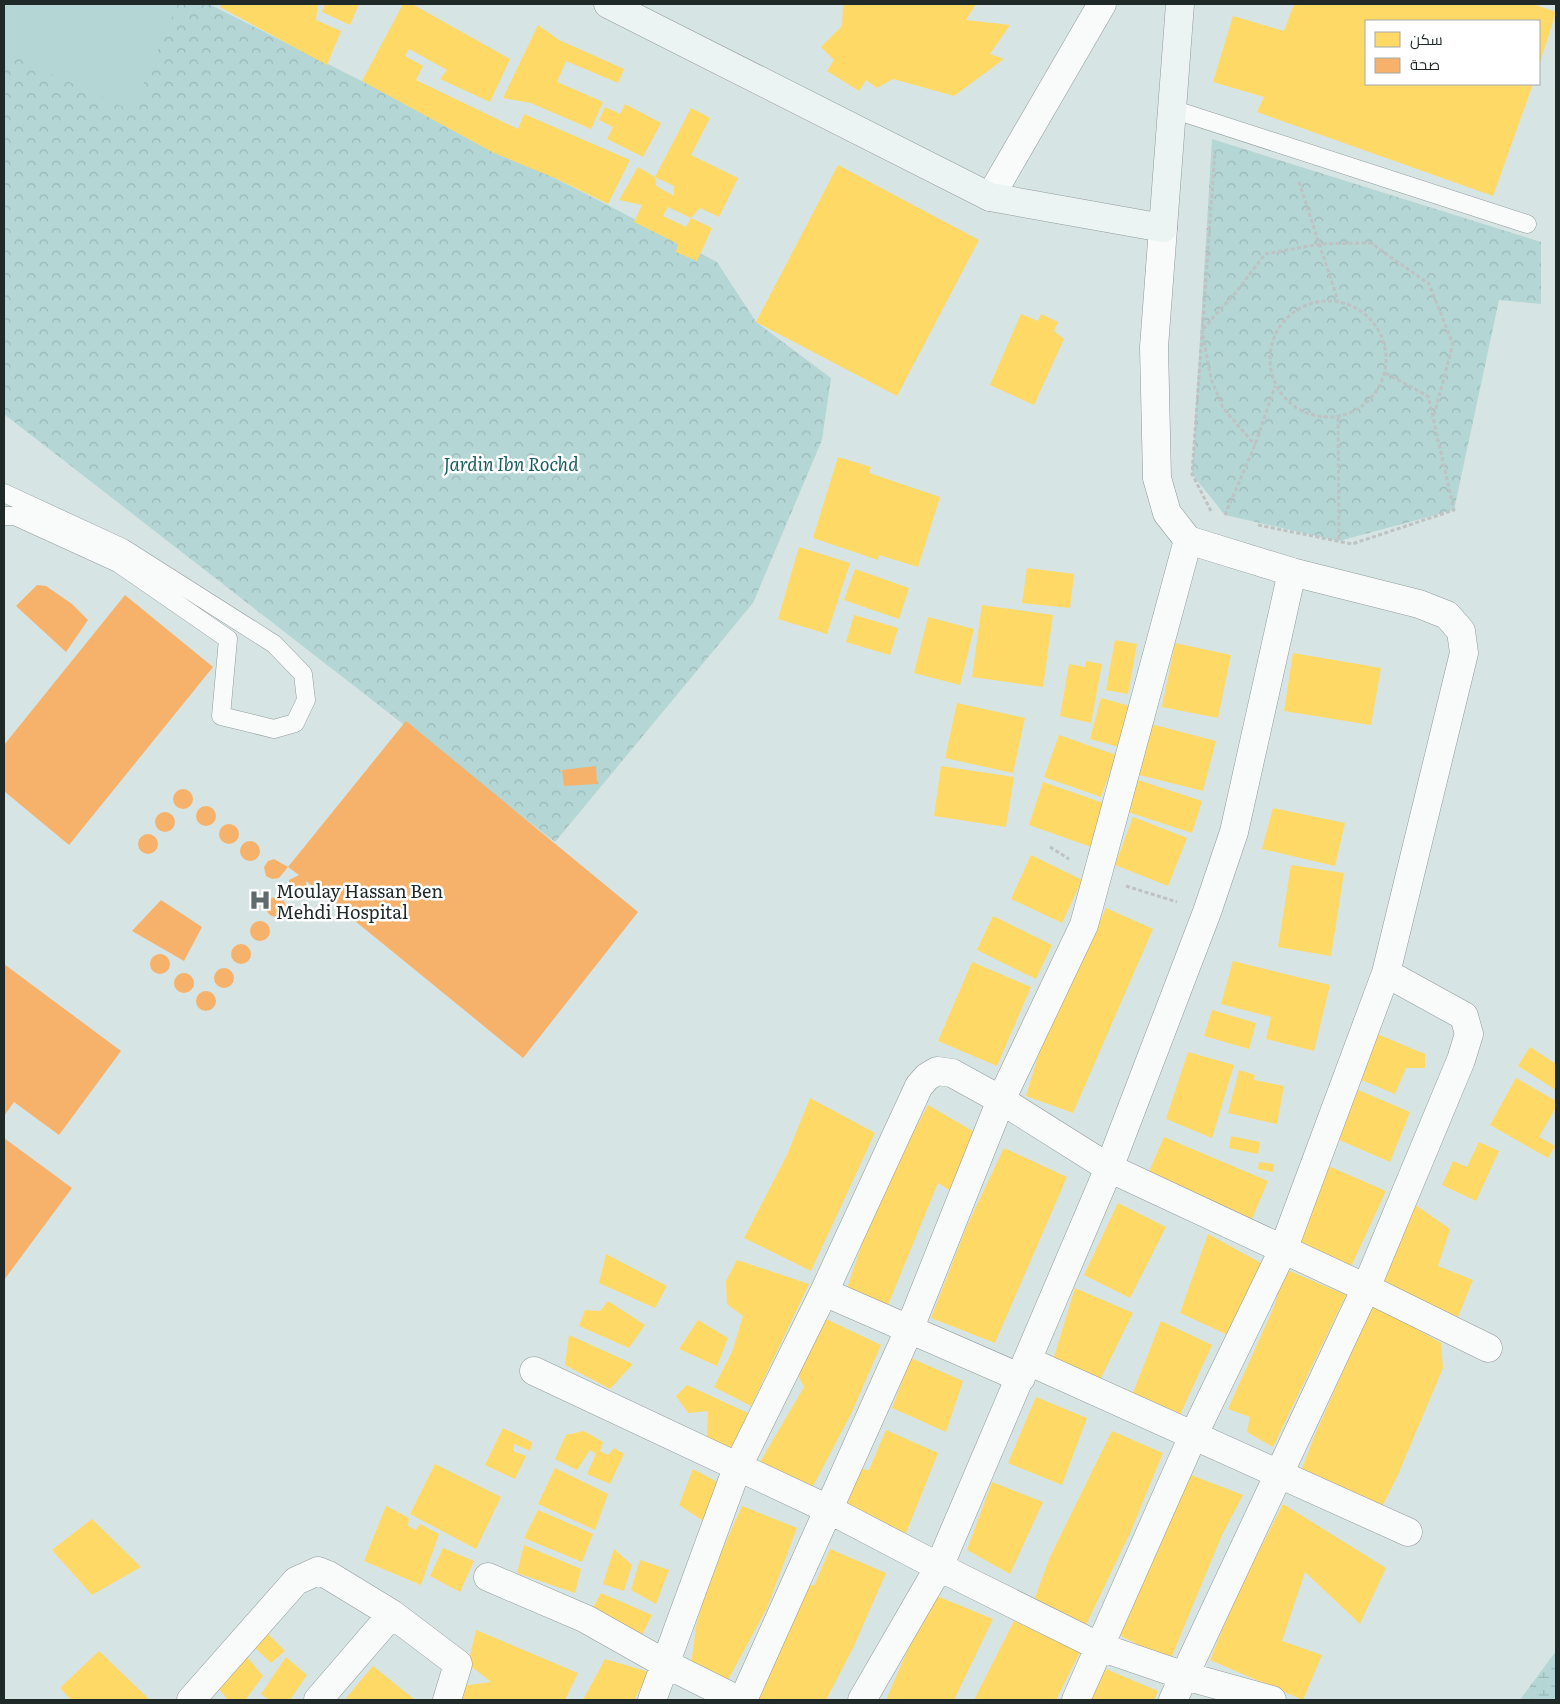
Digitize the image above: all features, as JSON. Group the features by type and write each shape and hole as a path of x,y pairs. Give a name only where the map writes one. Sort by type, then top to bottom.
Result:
{"street":[{"path":"608,4 990,197 1163,228"},
{"path":"990,197 1102,4"},
{"path":"1076,1700 1193,1436 1283,1250 1386,973 1464,653 1461,631 1447,615 1419,604 1292,572 1188,540 1167,513 1158,478 1154,347 1180,4"},
{"path":"743,1700 909,1330 1001,1100 1084,924 1188,540"},
{"path":"862,1700 938,1567 1109,1168 1207,912 1234,832 1292,572"},
{"path":"1179,1688 1366,1288 1462,1060 1469,1034 1464,1016 1386,973"},
{"path":"652,1700 737,1468 824,1292 920,1086 927,1077 937,1071 952,1073 1001,1100 1109,1168 1366,1288 1488,1348"},
{"path":"824,1292 909,1330 1024,1370 1193,1436 1408,1532"},
{"path":"534,1371 737,1468 828,1509 938,1567 1179,1688 1272,1700"},
{"path":"191,1700 296,1581 308,1574 318,1572 328,1575 392,1614 458,1664 447,1700"},
{"path":"488,1577 586,1619 664,1663 738,1700"},
{"path":"318,1700 392,1614"}],"lane":[{"path":"1172,109 1527,224"},
{"path":"4,493 123,548 274,644 303,674 306,700 296,723 274,729 221,716 228,638 118,563 15,516 4,516"}],"path":[{"path":"1215,145 1192,474 1210,511 1232,518"},
{"path":"1299,182 1338,301"},
{"path":"1202,330 1237,291 1265,254 1320,244 1371,243 1429,284 1453,344 1433,417"},
{"path":"1320,301 1338,301 1356,308 1371,320 1381,335 1386,354 1385,373 1379,389 1368,402 1354,412 1338,418 1319,418 1301,412 1286,401 1275,386 1270,368 1270,350 1276,332 1287,317 1302,307 1320,301"},
{"path":"1202,330 1211,379 1223,408 1254,445"},
{"path":"1255,525 1352,544 1454,510 1428,396 1385,373"},
{"path":"1225,515 1254,445 1275,386"},
{"path":"1338,418 1339,542"}],"green space":[{"name":"Jardin Ibn Rochd","path":"4,4 209,4 717,262 756,322 831,378 822,440 753,603 555,842 4,414"},
{"path":"4,4 177,5 132,111 4,52"},
{"path":"1212,139 1541,242 1541,304 1499,300 1454,510 1339,541 1225,515 1192,474"},
{"path":"1556,1651 1556,1700 1520,1700"}],"building: سكن":[{"path":"222,4 318,4 316,20 341,31 327,65 220,7"},
{"path":"325,4 359,4 350,25 322,12"},
{"path":"403,4 412,4 510,59 490,102 440,79 447,70 409,49 405,56 423,66 416,80 518,129 524,114 630,160 608,204 557,179 494,153 362,81"},
{"path":"843,4 976,4 966,20 1010,25 990,54 1004,59 954,96 893,79 877,88 866,80 859,91 827,71 834,60 821,47 842,26"},
{"path":"1294,4 1533,4 1556,12 1540,63 1540,20 1365,20 1365,85 1533,85 1493,196 1257,112 1264,97 1213,82 1233,16 1284,31"},
{"path":"538,25 559,40 624,69 618,83 566,61 557,82 603,102 591,129 531,103 503,98"},
{"path":"625,104 661,123 643,157 607,139 613,127 599,120 605,107 620,114"},
{"path":"691,108 710,118 691,155 738,178 719,217 700,208 691,218 712,228 697,261 676,252 678,244 634,222 642,205 619,200 638,167 655,177","holes":["655,177 674,186 674,196 656,186","668,207 691,218 686,227 663,216"]},
{"path":"838,165 979,240 897,396 756,322"},
{"path":"1021,314 1038,321 1041,314 1058,322 1054,331 1064,339 1034,405 990,385"},
{"path":"838,457 871,467 869,473 940,497 918,567 879,555 878,560 813,538"},
{"path":"799,547 850,563 827,634 778,619"},
{"path":"1027,568 1074,574 1070,608 1022,603"},
{"path":"855,569 909,588 899,619 844,600"},
{"path":"982,605 1053,615 1043,687 972,677"},
{"path":"854,615 898,628 890,655 846,642"},
{"path":"928,617 974,629 960,685 914,673"},
{"path":"1115,640 1137,644 1128,694 1106,690"},
{"path":"1175,643 1231,655 1218,718 1162,707"},
{"path":"1293,653 1381,668 1371,725 1284,711"},
{"path":"1086,661 1102,664 1091,723 1060,716 1069,664 1085,667"},
{"path":"1101,698 1130,706 1119,747 1090,739"},
{"path":"957,703 1025,718 1013,773 945,758"},
{"path":"1147,723 1216,741 1203,791 1135,774"},
{"path":"1059,735 1116,755 1101,797 1044,777"},
{"path":"941,766 1014,777 1006,827 934,816"},
{"path":"1138,780 1202,801 1192,833 1128,812"},
{"path":"1043,782 1109,805 1094,848 1029,825"},
{"path":"1273,808 1345,823 1335,866 1262,849"},
{"path":"1133,817 1187,838 1168,886 1115,865"},
{"path":"1031,855 1082,880 1062,923 1011,899"},
{"path":"1291,865 1344,873 1331,956 1278,947"},
{"path":"1106,908 1153,929 1073,1113 1026,1096 1039,1053"},
{"path":"993,916 1052,945 1036,979 977,950"},
{"path":"1233,961 1330,985 1314,1051 1266,1039 1271,1017 1221,1004"},
{"path":"972,962 1031,987 997,1066 938,1041"},
{"path":"1212,1010 1256,1023 1249,1049 1204,1036"},
{"path":"1377,1034 1425,1054 1425,1068 1406,1068 1395,1094 1359,1079"},
{"path":"1530,1047 1556,1064 1556,1090 1518,1066"},
{"path":"1188,1052 1234,1065 1212,1138 1166,1119"},
{"path":"1239,1070 1255,1075 1254,1080 1284,1086 1277,1124 1228,1113"},
{"path":"1516,1078 1556,1101 1556,1107 1539,1137 1555,1146 1548,1158 1490,1125"},
{"path":"1358,1090 1410,1112 1390,1162 1337,1139"},
{"path":"810,1098 875,1133 811,1271 744,1238 787,1155"},
{"path":"928,1105 976,1133 951,1191 938,1183 888,1305 846,1291 876,1203"},
{"path":"1231,1136 1260,1142 1258,1154 1229,1148"},
{"path":"1164,1137 1268,1181 1251,1221 1148,1174"},
{"path":"1479,1142 1499,1151 1476,1201 1442,1185 1453,1161 1467,1167"},
{"path":"1004,1148 1067,1177 995,1343 931,1318 966,1228"},
{"path":"1259,1162 1274,1164 1273,1172 1258,1169"},
{"path":"1326,1165 1386,1191 1349,1271 1296,1245"},
{"path":"1118,1203 1166,1227 1130,1298 1084,1275"},
{"path":"1414,1204 1450,1229 1438,1266 1473,1280 1458,1317 1382,1284"},
{"path":"1208,1234 1261,1263 1228,1335 1180,1313"},
{"path":"606,1254 667,1286 655,1308 599,1283"},
{"path":"737,1260 809,1284 751,1406 714,1387 732,1352 743,1316 727,1304 726,1281"},
{"path":"1285,1269 1346,1295 1273,1447 1247,1432 1250,1417 1228,1409 1274,1307"},
{"path":"1075,1288 1133,1313 1098,1384 1054,1357"},
{"path":"608,1301 645,1325 629,1348 579,1326 585,1310 600,1311"},
{"path":"1373,1304 1441,1343 1443,1368 1397,1477 1380,1511 1300,1474 1314,1437"},
{"path":"824,1318 881,1345 852,1412 811,1490 759,1464 804,1387 798,1375"},
{"path":"698,1320 728,1338 717,1366 679,1349"},
{"path":"1161,1321 1212,1345 1180,1415 1133,1393"},
{"path":"569,1335 633,1364 610,1389 565,1365"},
{"path":"911,1358 963,1381 946,1432 892,1408"},
{"path":"687,1385 748,1413 734,1450 707,1440 708,1411 688,1413 676,1396"},
{"path":"1036,1397 1087,1418 1062,1485 1008,1463"},
{"path":"503,1428 532,1442 530,1451 514,1444 513,1451 526,1456 515,1479 485,1465"},
{"path":"886,1430 938,1453 906,1533 843,1507 858,1469 869,1470"},
{"path":"584,1431 603,1442 600,1451 608,1455 614,1448 624,1454 610,1484 587,1474 596,1454 590,1450 577,1470 555,1459 566,1435"},
{"path":"1112,1431 1163,1453 1131,1531 1084,1629 1033,1603 1050,1557"},
{"path":"435,1464 501,1497 476,1549 410,1514"},
{"path":"555,1468 608,1494 595,1530 538,1504"},
{"path":"693,1469 719,1483 705,1522 679,1505"},
{"path":"1191,1475 1243,1495 1222,1535 1170,1661 1119,1635"},
{"path":"992,1482 1043,1502 1010,1574 967,1550"},
{"path":"1283,1504 1386,1568 1360,1624 1305,1572 1282,1641 1322,1655 1303,1700 1210,1660 1236,1596"},
{"path":"386,1506 409,1518 408,1526 416,1530 420,1524 439,1534 421,1585 364,1561"},
{"path":"742,1506 797,1528 767,1608 728,1680 691,1665 696,1627 707,1584"},
{"path":"538,1510 593,1534 582,1562 524,1538"},
{"path":"92,1519 141,1567 92,1595 52,1550"},
{"path":"524,1545 581,1569 575,1593 517,1573"},
{"path":"443,1548 474,1561 460,1592 430,1576"},
{"path":"614,1549 632,1565 624,1591 603,1584"},
{"path":"830,1549 886,1573 854,1646 826,1700 755,1700 803,1582 814,1586"},
{"path":"640,1560 669,1570 656,1604 631,1590"},
{"path":"601,1593 652,1615 640,1639 589,1615"},
{"path":"932,1594 993,1619 954,1700 886,1700"},
{"path":"1014,1621 1080,1652 1056,1700 974,1700"},
{"path":"263,1629 285,1651 271,1663 253,1646"},
{"path":"476,1630 578,1673 565,1700 462,1700 460,1686 491,1682 468,1664"},
{"path":"99,1651 150,1700 71,1700 60,1688"},
{"path":"243,1652 263,1676 246,1699 228,1700 214,1683"},
{"path":"286,1657 307,1675 290,1700 269,1700 261,1694"},
{"path":"605,1659 649,1672 634,1700 583,1700"},
{"path":"373,1666 415,1700 349,1700 346,1698"},
{"path":"1101,1667 1158,1691 1154,1700 1088,1700"}],"building: صحة":[{"path":"37,585 46,586 72,604 88,620 66,652 16,606"},
{"path":"125,595 213,667 69,845 4,791 4,745"},
{"path":"406,721 638,912 523,1058 306,881 307,889 302,894 293,894 289,889 289,880 299,875 288,867"},
{"path":"596,766 597,784 564,786 562,770"},
{"path":"183,789 190,792 193,799 190,806 183,809 176,806 173,799 176,792"},
{"path":"206,806 213,809 216,816 213,823 206,826 199,823 196,816 199,809"},
{"path":"165,812 172,815 175,822 172,829 165,832 158,829 155,822 158,815"},
{"path":"229,824 236,827 239,834 236,841 229,844 222,841 219,834 222,827"},
{"path":"148,834 155,837 158,844 155,851 148,854 141,851 138,844 141,837"},
{"path":"250,841 257,844 260,851 257,858 250,861 243,858 240,851 243,844"},
{"path":"274,859 288,867 279,878 272,879 266,876 264,867 268,861"},
{"path":"276,897 283,900 286,907 283,914 276,917 269,914 266,907 269,900"},
{"path":"161,900 202,927 184,961 132,931"},
{"path":"260,921 267,924 270,931 267,938 260,941 253,938 250,931 253,924"},
{"path":"241,944 248,947 251,954 248,961 241,964 234,961 231,954 234,947"},
{"path":"160,954 167,957 170,964 167,971 160,974 153,971 150,964 153,957"},
{"path":"4,964 121,1051 59,1135 14,1102 4,1116"},
{"path":"224,968 231,971 234,978 231,985 224,988 217,985 214,978 217,971"},
{"path":"184,973 191,976 194,983 191,990 184,993 177,990 174,983 177,976"},
{"path":"206,991 213,994 216,1001 213,1008 206,1011 199,1008 196,1001 199,994"},
{"path":"4,1138 72,1188 4,1280"}],"place":[{"name":"Moulay Hassan Ben Mehdi Hospital","path":"260,900"}]}
